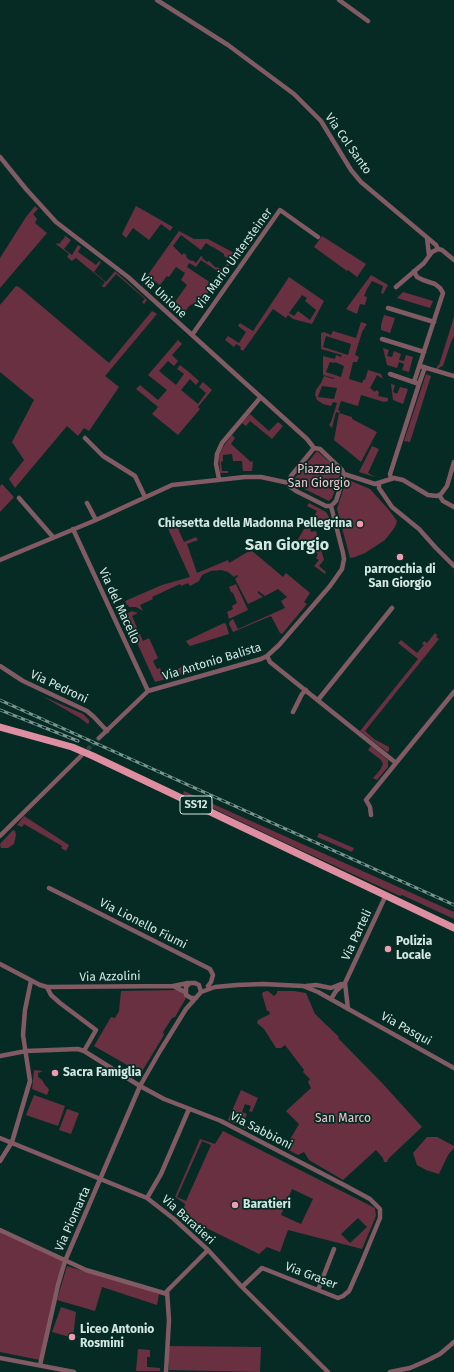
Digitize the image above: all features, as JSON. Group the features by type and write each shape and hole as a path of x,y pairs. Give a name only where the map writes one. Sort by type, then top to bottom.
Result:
{"main road":[{"name":"SS12","path":"0,727 72,747 93,756 454,928"}],"street":[{"name":"Via Col Santo","path":"157,0 228,45 294,94 320,121 351,170 361,182 436,244 438,249 442,250 454,260"},
{"path":"339,0 368,21"},
{"name":"Via Unione","path":"0,157 56,222 128,277 314,448"},
{"name":"Via Mario Untersteiner","path":"192,335 280,210 318,237"},
{"path":"427,238 429,255"},
{"path":"396,287 432,252 438,249"},
{"path":"391,478 390,474 417,385 424,352 442,295 442,290 435,284 423,280 417,276 414,271"},
{"path":"388,308 434,322"},
{"path":"382,338 424,352"},
{"path":"422,366 454,376"},
{"path":"390,374 417,385"},
{"path":"219,479 216,454 222,443 260,398"},
{"path":"85,438 103,456 134,476 145,497"},
{"path":"344,474 337,498 331,506 326,506 291,489 289,483 291,476 314,448 320,449 338,465 344,474 375,484 391,478 403,480 428,495 440,494 447,486 454,462"},
{"path":"0,560 177,484 219,479 257,477 289,483"},
{"path":"379,483 379,488 392,507 419,528 454,566"},
{"path":"440,494 443,501 454,507"},
{"path":"19,498 53,537"},
{"path":"87,503 96,520"},
{"name":"Via Antonio Balista","path":"99,738 148,691 255,661 267,656 280,645 342,569 344,560 343,553 331,506"},
{"name":"Via del Macello","path":"72,529 148,691"},
{"path":"318,700 392,608"},
{"path":"267,656 270,662 396,763"},
{"name":"Via Pedroni","path":"0,666 23,681 87,711 107,731"},
{"path":"293,712 302,694 306,690"},
{"path":"371,815 370,807 366,800 454,692"},
{"path":"0,836 81,756"},
{"name":"Via Lionello Fiumi","path":"49,888 210,969 213,975 208,986"},
{"name":"Via Parteli","path":"331,999 336,991 345,983 386,895"},
{"path":"0,964 31,981 47,987 51,995 60,1003 96,1030 84,1051 78,1049 26,1051 0,1056"},
{"path":"0,1161 12,1142 30,1081 23,1035 25,1010 31,981"},
{"path":"186,1010 186,987 190,983 215,987 263,984 303,986 316,985 332,988 345,983 348,1009"},
{"name":"Via Azzolini","path":"47,987 173,986 190,983"},
{"path":"197,984 201,987 201,992"},
{"name":"Via Azzolini","path":"173,986 187,994"},
{"path":"303,986 348,1009"},
{"path":"140,1086 186,1010 201,992 215,987"},
{"path":"187,994 196,998"},
{"name":"Via Pasqui","path":"348,1009 454,1068"},
{"name":"Via Sabbioni","path":"84,1051 140,1086 164,1099 221,1121 370,1199"},
{"name":"Via Piomarta","path":"40,1365 65,1260 140,1086"},
{"path":"147,1198 161,1174 189,1109"},
{"name":"Via Baratieri","path":"0,1138 147,1198 174,1219 208,1250 242,1287 328,1372"},
{"name":"Via Graser","path":"242,1287 262,1268 338,1298 344,1296 349,1291 380,1218 380,1209 370,1199"},
{"path":"0,1230 86,1270 167,1294"},
{"path":"318,1290 334,1249"},
{"path":"166,1372 169,1320 167,1291 208,1250"},
{"path":"390,1372 410,1368 440,1354 454,1342"},
{"path":"448,1347 454,1348"},
{"path":"0,1358 74,1372"}],"green space":[{"path":"35,206 38,209 33,214 37,219 35,223 47,233 0,288 0,258 26,217"},
{"path":"136,206 173,227 170,231 161,224 149,240 133,228 126,238 122,234"},
{"path":"179,231 194,239 208,239 236,254 223,275 201,260 196,267 189,263 187,267 214,285 204,298 189,306 181,318 170,309 187,285 181,280 185,273 176,267 169,277 167,276 160,285 147,276","holes":["181,235 201,250 206,243 224,254 224,256 230,260 222,270 217,267 216,268 201,256 196,263 192,260 191,261 184,253 182,255 173,246"]},
{"path":"64,235 71,240 64,249 72,255 78,245 81,247 78,252 96,265 99,261 101,262 94,272 106,282 115,271 147,300 144,304 142,302 145,299 116,274 105,287 103,287 102,286 105,282 76,258 72,261 67,257 69,254 56,244 59,244 65,237"},
{"path":"322,236 366,264 357,277 314,247"},
{"path":"371,275 388,285 383,294 381,293 383,286 372,281 364,296 367,297 365,305 360,304 357,314 346,309"},
{"path":"289,277 324,301 312,324 293,319 288,315 286,318 273,309 243,351 240,349 241,347 236,344 234,347 225,340 228,336 239,343 246,332 238,326 240,323 253,331","holes":["302,295 307,298 305,301 316,310 310,320 298,311 294,316 289,313"]},
{"path":"16,286 109,363 152,311 157,314 105,376 119,387 89,431 84,428 78,436 67,426 15,488 9,479 24,460 12,442 34,400 0,372 0,305"},
{"path":"403,292 433,301 430,308 397,298"},
{"path":"384,315 395,318 390,333 381,330"},
{"path":"454,317 454,336 443,366 436,369 439,365"},
{"path":"361,322 367,324 362,332 355,355 359,357 357,362 353,362 349,379 362,383 364,379 365,380 368,370 381,374 383,379 377,375 370,388 375,392 376,390 379,392 378,396 388,398 388,401 384,402 361,395 358,406 341,401 338,410 340,411 339,413 336,412 332,428 329,425 337,403 333,402 331,406 323,404 317,400 315,395 316,390 324,376 334,379 323,375 323,356 335,359 336,355 341,357 342,355 321,349 321,333 324,332 331,335 333,331 356,338","holes":["326,336 351,344 348,355 323,347","330,362 335,362 344,366 341,377 326,372","322,386 337,388 334,399 318,397"]},
{"path":"178,340 182,344 172,355 178,361 174,366 168,361 159,371 176,385 184,374 177,369 180,365 190,373 199,381 196,385 190,379 181,390 198,404 206,393 199,387 203,382 212,390 198,407 200,409 178,435 152,414 158,407 136,389 140,385 158,400 167,390 148,375"},
{"path":"383,348 389,350 387,356 392,357 394,351 401,354 399,360 404,361 406,355 413,357 409,372 402,370 404,364 399,362 397,368 387,365"},
{"path":"426,374 431,376 410,442 404,441"},
{"path":"391,384 395,385 393,392 397,394 400,387 408,389 403,404 393,400"},
{"path":"339,413 352,417 352,419 377,432 361,462 334,440"},
{"path":"250,414 269,431 278,422 283,426 272,439 250,421 246,426 242,423"},
{"path":"232,435 235,438 231,444 251,462 253,461 252,471 243,471 242,461 233,461 232,454 223,455 223,461 221,462 222,471 228,471 228,473 220,473 219,456 223,447"},
{"path":"372,446 379,449 368,473 375,477 359,472"},
{"name":"Piazzale San Giorgio","path":"317,451 340,472 332,498 329,501 298,486 294,479"},
{"path":"349,480 370,489 397,521 395,527 385,540 365,553 350,558 337,509 345,484"},
{"path":"2,484 14,497 0,512 0,486"},
{"path":"309,503 326,512 330,523 311,528 309,519 312,520 317,511 307,506"},
{"path":"175,518 184,542 196,537 198,540 187,544 197,573 228,560 229,563 251,550 283,577 286,573 310,593 304,602 307,604 282,634 271,616 233,632 229,624 233,619 238,629 285,608 281,601 287,597 278,589 265,596 258,591 258,593 263,597 248,604 235,579 238,576 237,575 234,577 228,572 221,570 211,571 202,575 199,581 190,586 188,583 181,586 180,584 152,597 153,599 140,605 143,611 136,607 129,607 127,605 125,601 162,585 190,577 165,522"},
{"path":"310,528 311,532 316,531 324,560 319,566 326,572 325,574 314,566 319,560 316,558 318,554 315,551 317,549 310,544 308,547 304,543 302,545 297,541 304,529"},
{"path":"236,584 248,610 229,619 227,612 233,609 232,606 237,603 229,587"},
{"path":"132,611 138,613 132,616 143,641 149,638 158,658 153,661 157,669 160,668 162,673 165,675 186,665 189,673 155,682 126,619 122,620 120,617"},
{"path":"224,623 226,624 229,634 190,646 187,643 186,641"},
{"path":"435,633 437,635 436,637 439,639 365,731 374,739 389,747 389,751 387,752 360,731 418,659 398,643 401,640 417,653 424,645 422,644 424,641 427,643"},
{"path":"42,696 83,714 89,720 89,723 88,724"},
{"path":"371,746 388,760 388,767 377,780 373,778 383,764 381,760 368,750"},
{"path":"184,791 454,912 454,919 402,895 400,896 275,838 183,794"},
{"path":"24,816 69,845 66,851 61,848 62,846 24,824 22,827 17,825"},
{"path":"13,830 15,831 16,835 14,844 8,848 1,848 0,844"},
{"path":"319,833 354,848 352,852 317,837"},
{"path":"179,990 186,995 186,998 175,1017 172,1018 163,1032 164,1035 141,1073 94,1046 111,1017 115,1018 119,1011 121,991"},
{"name":"San Marco","path":"268,991 274,996 277,991 306,993 315,1014 339,1037 338,1038 422,1127 389,1158 387,1162 384,1162 383,1158 376,1150 343,1180 309,1160 304,1152 298,1155 285,1148 299,1124 286,1111 311,1088 308,1082 310,1079 303,1072 304,1070 285,1045 281,1048 276,1048 264,1029 257,1023 258,1020 270,1014 269,1011 267,1011 262,994 263,992"},
{"path":"34,1070 43,1071 38,1073 38,1077 49,1090 47,1095 32,1089"},
{"path":"241,1090 258,1098 252,1112 249,1111 251,1106 245,1104 242,1112 247,1114 243,1124 246,1125 245,1129 228,1120"},
{"name":"Sacra Famiglia","path":"34,1095 65,1106 58,1126 26,1115"},
{"name":"Sacra Famiglia","path":"67,1109 79,1113 71,1134 59,1130"},
{"path":"223,1131 375,1208 376,1216 362,1249 288,1230 280,1252 267,1247 259,1254 182,1216 185,1204 175,1197 200,1139 215,1144","holes":["202,1141 211,1145 186,1201 177,1197","292,1189 313,1199 301,1224 281,1215","358,1218 367,1227 350,1243 341,1234"]},
{"path":"427,1137 437,1137 454,1146 439,1174 426,1170 417,1165 413,1153"},
{"path":"0,1231 63,1261 40,1360 0,1352"},
{"path":"67,1266 159,1294 157,1305 102,1287 95,1311 57,1300"},
{"path":"61,1307 76,1312 73,1338 52,1332"},
{"path":"169,1346 261,1347 260,1372 169,1370"},
{"path":"138,1349 150,1350 150,1357 147,1357 147,1367 160,1368 160,1371 136,1371"}],"tunnel":[{"path":"83,754 99,738"}],"railway":[{"path":"0,700 454,905"},
{"path":"0,710 78,741"}],"place":[{"name":"Chiesetta della Madonna Pellegrina","path":"360,524"},
{"name":"parrocchia di San Giorgio","path":"400,557"},
{"name":"Polizia Locale","path":"388,949"},
{"name":"Sacra Famiglia","path":"55,1073"},
{"name":"Baratieri","path":"235,1205"},
{"name":"Liceo Antonio Rosmini","path":"72,1337"}],"district":[{"name":"San Giorgio","path":"287,546"}]}
